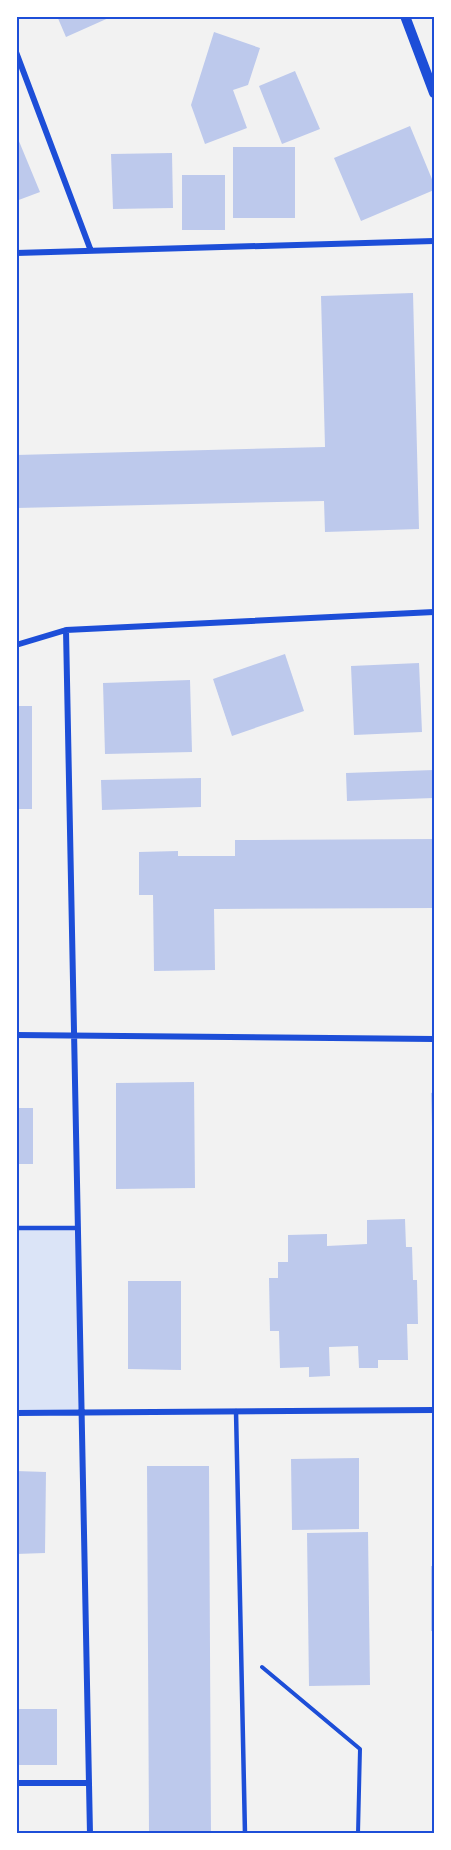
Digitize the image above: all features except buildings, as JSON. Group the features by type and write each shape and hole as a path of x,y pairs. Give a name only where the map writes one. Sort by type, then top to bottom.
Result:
{"street":[{"path":"405,16 435,93"},
{"path":"16,52 91,251"},
{"path":"16,253 435,241"},
{"path":"16,645 66,630 435,612"},
{"path":"66,630 90,1833"},
{"path":"16,1035 435,1039"},
{"path":"16,1413 435,1410"},
{"path":"16,1783 89,1783"}],"lane":[{"path":"16,1228 78,1228"},
{"path":"236,1411 244,1833"}],"path":[{"path":"241,1650 360,1749 358,1833"}],"shaded area":[{"path":"16,1228 78,1228 81,1413 17,1413"}]}
